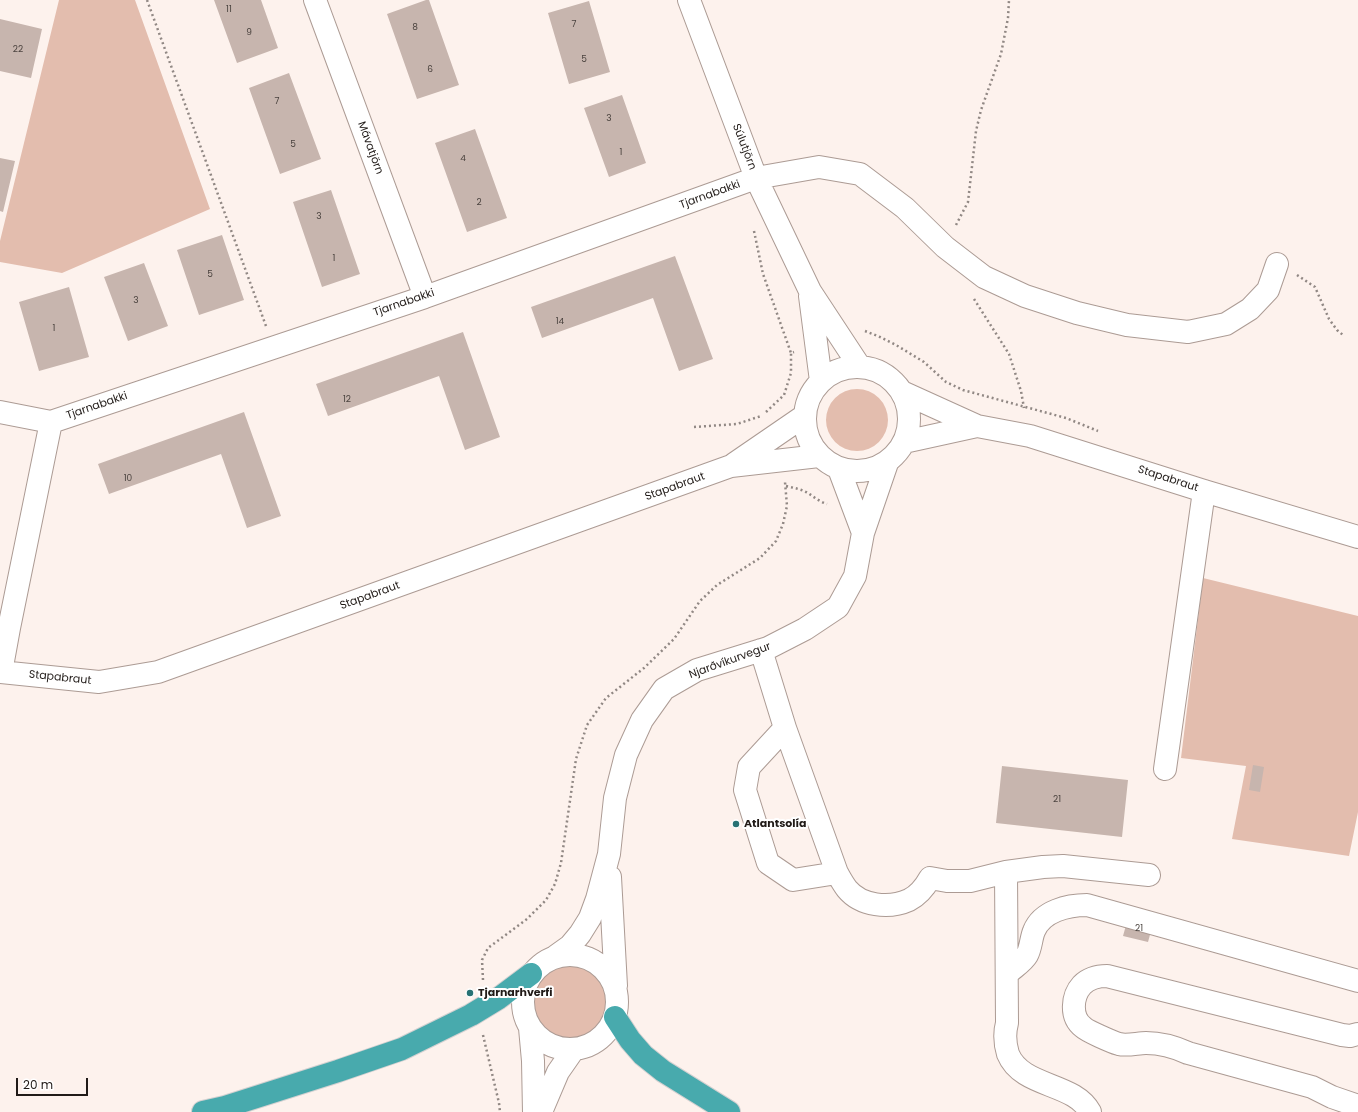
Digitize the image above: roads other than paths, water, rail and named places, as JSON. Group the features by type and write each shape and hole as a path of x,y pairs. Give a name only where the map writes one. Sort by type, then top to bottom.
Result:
{"highway":[{"path":"203,1112 225,1107 323,1076 402,1049 471,1015 499,998 531,974"},
{"path":"615,1017 630,1040 643,1055 663,1070 729,1112"}],"street":[{"name":"Mávatjörn","path":"314,0 425,297"},
{"name":"Súlutjörn","path":"689,0 756,178 810,291 860,367"},
{"name":"Tjarnabakki","path":"0,412 51,422 425,297 756,178 819,167 860,174 905,208 945,247 984,277 1025,296 1077,313 1127,325 1188,332 1226,324 1250,309 1268,290 1278,264"},
{"name":"Súlutjörn","path":"810,291 821,381"},
{"name":"Stapabraut","path":"860,367 876,370 891,379 902,392 908,408 909,425 904,442 897,454 887,463 872,470 856,472 839,469 828,464 819,456 811,444 806,430 804,416 807,403 813,391 821,381 833,373 846,368 860,367"},
{"name":"Stapabraut","path":"902,392 977,426 1030,436 1204,491 1358,537"},
{"name":"Stapabraut","path":"731,466 804,416"},
{"path":"0,672 51,422"},
{"name":"Stapabraut","path":"904,442 977,426"},
{"name":"Stapabraut","path":"0,672 99,682 158,672 731,466 819,456"},
{"name":"Njarðvíkurvegur","path":"609,854 617,1004 615,1017 609,1029 599,1039 588,1046 574,1049 562,1049 549,1045 538,1038 530,1028 524,1015 522,1001 524,987 531,974 538,966 570,946 590,918 597,899 609,854 615,798 626,756 642,720 664,689 697,670 761,650 805,629 838,606 855,576 863,534 887,463"},
{"path":"839,469 863,534"},
{"path":"1165,769 1204,491"},
{"path":"761,650 785,728 837,873 846,888 854,896 864,902 887,905 909,900 925,888 930,878 947,881 970,881 1006,872 1043,867 1063,866 1148,875"},
{"path":"785,728 749,768 745,790 768,863 793,880 837,873"},
{"path":"1006,872 1007,1023 1005,1041 1010,1057 1016,1066 1025,1074 1075,1097 1083,1102 1090,1112"},
{"path":"1007,974 1027,955 1034,930 1044,918 1064,907 1072,905 1087,905 1358,981"},
{"name":"Njarðvíkurvegur","path":"556,956 572,954 587,958 600,965 610,977 616,992"},
{"path":"1358,1034 1350,1036 1342,1035 1107,976 1095,977 1087,981 1078,990 1074,1002 1075,1014 1083,1028 1119,1044 1148,1043 1168,1045 1188,1053 1312,1087 1332,1097 1358,1106"},
{"name":"Njarðvíkurvegur","path":"530,1028 533,1061 534,1112"},
{"path":"541,1112 558,1072 574,1049"}],"place":[{"name":"Atlantsolía","path":"736,824"},
{"name":"Tjarnarhverfi","path":"470,993"}]}
